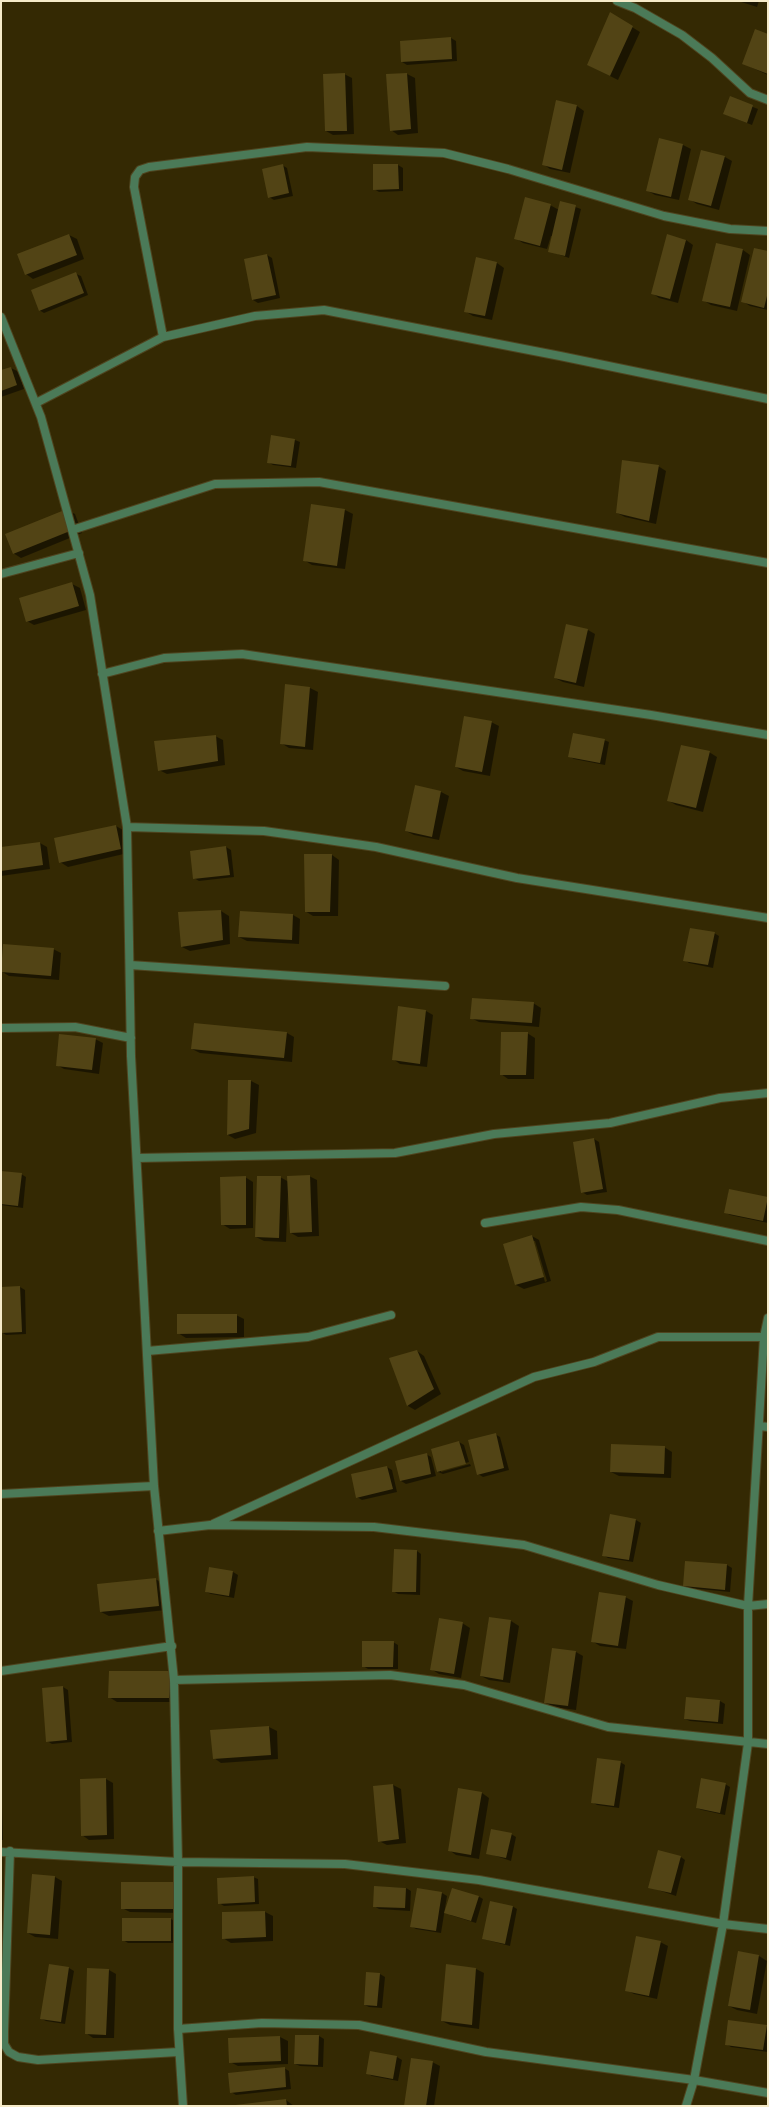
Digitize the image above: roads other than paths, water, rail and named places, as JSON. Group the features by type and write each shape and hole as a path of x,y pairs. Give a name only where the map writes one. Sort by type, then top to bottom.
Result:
{"street":[{"path":"617,1 635,8 682,35 712,58 750,93 768,100"},
{"path":"163,337 134,187 135,177 140,170 149,167 307,146 444,153 508,169 664,216 730,229 768,231"},
{"path":"36,403 163,337 255,316 324,310 560,356 768,399"},
{"path":"1,317 41,417 90,595 127,827 131,1038 154,1486 172,1646 174,1680 178,1862 178,2052 183,2106"},
{"path":"72,530 215,484 319,482 768,563"},
{"path":"1,574 79,553"},
{"path":"102,674 164,658 242,654 651,715 768,735"},
{"path":"127,827 264,831 321,839 376,847 517,878 768,918"},
{"path":"130,965 445,986"},
{"path":"1,1028 75,1027 131,1038"},
{"path":"137,1158 395,1153 494,1134 610,1123 720,1098 768,1093"},
{"path":"485,1223 581,1207 618,1210 768,1241"},
{"path":"147,1352 308,1337 391,1315"},
{"path":"686,2106 694,2080 723,1924 748,1743 748,1606 764,1337 768,1318"},
{"path":"210,1525 534,1377 594,1362 658,1336 764,1337"},
{"path":"759,1426 768,1427"},
{"path":"1,1494 154,1486"},
{"path":"158,1531 210,1525 374,1527 524,1545 658,1585 748,1606 768,1604"},
{"path":"1,1671 172,1646"},
{"path":"174,1680 390,1674 464,1685 608,1727 768,1744"},
{"path":"10,1851 4,2032 4,2044 9,2052 18,2057 38,2060 178,2052"},
{"path":"1,1852 10,1851 178,1862 345,1864 479,1880 723,1924 768,1929"},
{"path":"178,2029 262,2023 358,2024 486,2052 694,2080 768,2094"}]}
